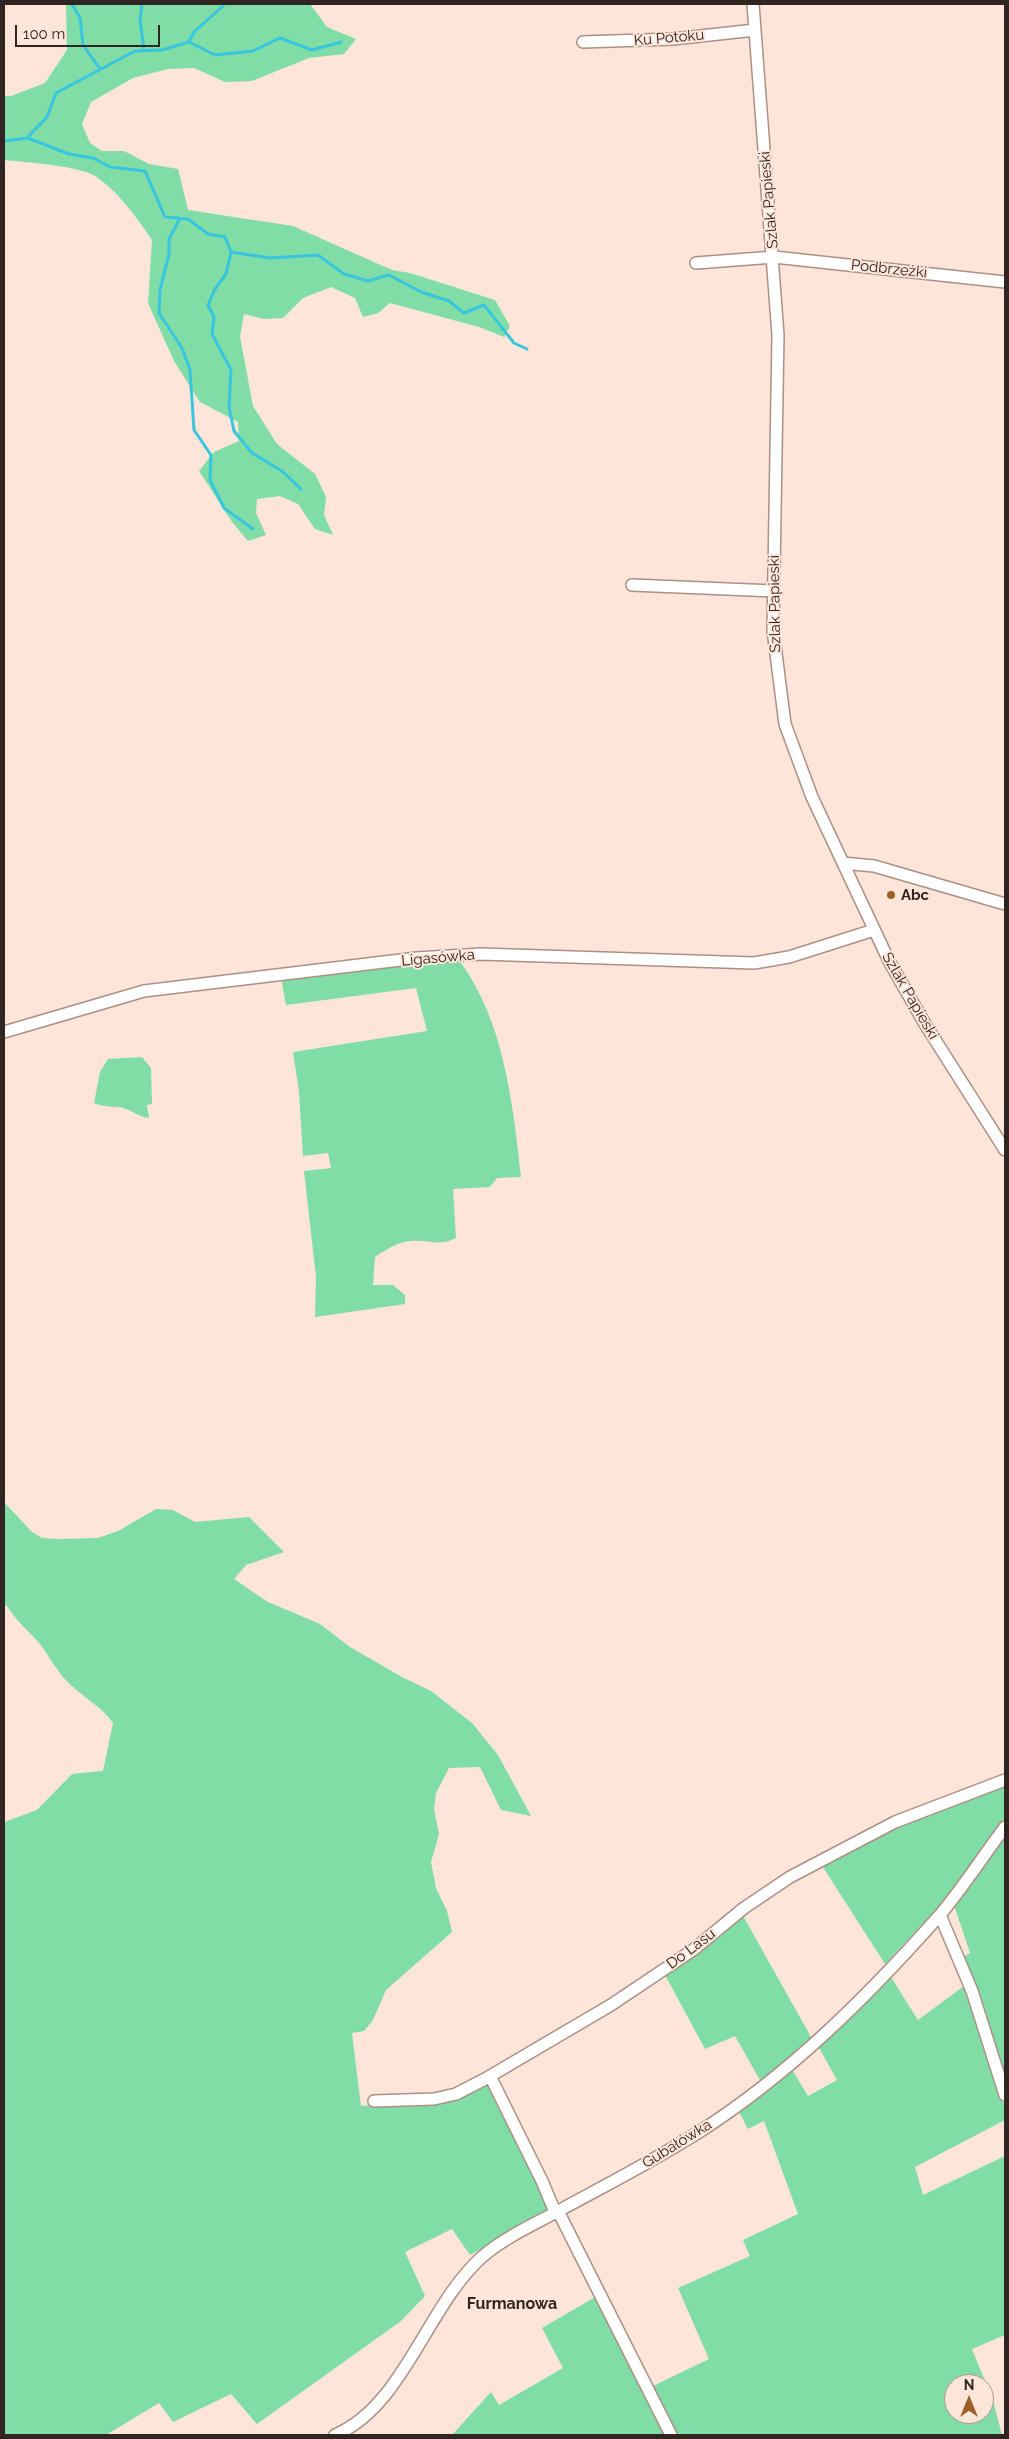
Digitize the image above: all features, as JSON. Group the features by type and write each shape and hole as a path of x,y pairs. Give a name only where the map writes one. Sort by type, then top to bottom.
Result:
{"street":[{"name":"Szlak Papieski","path":"753,4 774,257 778,335 774,648 785,724 812,797 889,961 925,1024 1005,1150"},
{"name":"Ku Potoku","path":"583,42 673,39 755,30"},
{"name":"Podbrzeżki","path":"696,263 774,257 1005,282"},
{"path":"632,585 774,591"},
{"path":"843,863 874,866 1005,904"},
{"name":"Ligasówka","path":"4,1032 144,991 417,958 481,954 754,963 789,957 874,930"},
{"name":"Do Lasu","path":"374,2102 434,2099 456,2094 611,2005 693,1950 744,1908 790,1877 895,1822 1005,1780"},
{"name":"Gubałówka","path":"335,2435 353,2425 381,2402 448,2298 482,2257 516,2232 661,2156 766,2086 805,2053 940,1915 1005,1827"},
{"path":"940,1915 972,1991 1005,2095"},
{"path":"490,2076 671,2435"}],"green space":[{"path":"66,4 310,4 327,27 356,39 344,54 309,58 252,81 225,82 194,68 168,69 133,78 91,102 82,124 90,143 102,151 124,151 149,164 178,169 188,210 293,226 392,270 410,273 495,300 510,326 504,337 479,327 390,303 378,313 363,317 355,298 331,287 303,298 283,318 264,319 244,314 240,337 253,406 277,444 315,474 326,497 324,515 333,535 315,529 298,504 280,496 257,499 256,513 266,535 248,541 232,522 199,471 214,452 239,441 238,422 200,402 174,361 148,303 152,240 112,189 95,176 65,167 4,160 4,96 11,96 45,83 67,50"},
{"path":"458,959 474,983 496,1035 510,1092 521,1177 497,1178 490,1187 453,1189 456,1238 444,1242 405,1242 375,1257 373,1285 393,1285 405,1295 405,1304 315,1317 316,1277 304,1171 331,1168 328,1153 303,1156 299,1092 293,1052 427,1031 416,988 286,1005 282,983 284,979"},
{"path":"142,1057 151,1068 152,1104 147,1105 149,1118 122,1108 94,1103 100,1072 108,1059"},
{"path":"4,1502 32,1532 42,1538 58,1539 98,1538 118,1531 156,1509 173,1510 195,1522 249,1517 284,1552 246,1565 234,1579 268,1602 320,1624 350,1647 402,1677 431,1691 472,1723 498,1755 531,1816 501,1810 480,1767 449,1768 436,1793 434,1809 439,1834 431,1862 436,1888 447,1911 452,1932 386,1990 373,2020 364,2031 352,2033 361,2106 434,2102 497,2075 559,2205 470,2255 452,2229 405,2252 425,2296 401,2321 257,2424 231,2394 173,2422 159,2403 106,2435 4,2435 4,1822 37,1810 72,1774 103,1771 113,1723 99,1708 67,1682 40,1644 18,1621 7,1606 4,1605"},
{"path":"1005,1783 1005,1818 938,1908 885,1964 821,1864 868,1837"},
{"path":"1005,1834 1005,2083 962,1958 970,1953 954,1905"},
{"path":"742,1914 811,2037 801,2050 761,2082 735,2036 705,2049 664,1973"},
{"path":"889,1974 918,2020 968,1983 979,2026 1005,2107 1005,2120 915,2167 923,2195 1005,2156 1005,2335 972,2349 982,2374 944,2374 944,2424 994,2424 994,2405 1002,2435 674,2435 653,2386 709,2359 678,2288 750,2256 743,2240 798,2214 764,2121 748,2129 739,2112 793,2071 808,2096 837,2080 818,2046"},
{"path":"597,2296 666,2435 452,2435 491,2392 499,2405 563,2368 542,2328"}],"waterway":[{"path":"72,4 80,18 83,45 100,69"},
{"path":"142,4 140,20 144,50"},
{"path":"189,42 194,32 225,4"},
{"path":"28,137 47,117 56,93 135,51 162,50 189,42 215,55 253,51 280,38 312,50 341,42"},
{"path":"4,141 28,138 69,154 93,158 110,167 145,171 165,217 188,219 208,234 225,237 231,252 270,258 318,255 344,274 368,281 389,275 421,292 449,301 464,313 484,305 514,343 527,349"},
{"path":"180,218 169,239 169,254 160,290 159,313 182,348 190,370 194,430 211,455 210,480 224,508 253,529"},
{"path":"231,252 226,274 215,289 208,305 214,317 212,334 231,370 229,407 234,431 252,453 282,471 301,489"}],"place":[{"name":"Abc","path":"891,895"}],"district":[{"name":"Furmanowa","path":"512,2304"}]}
